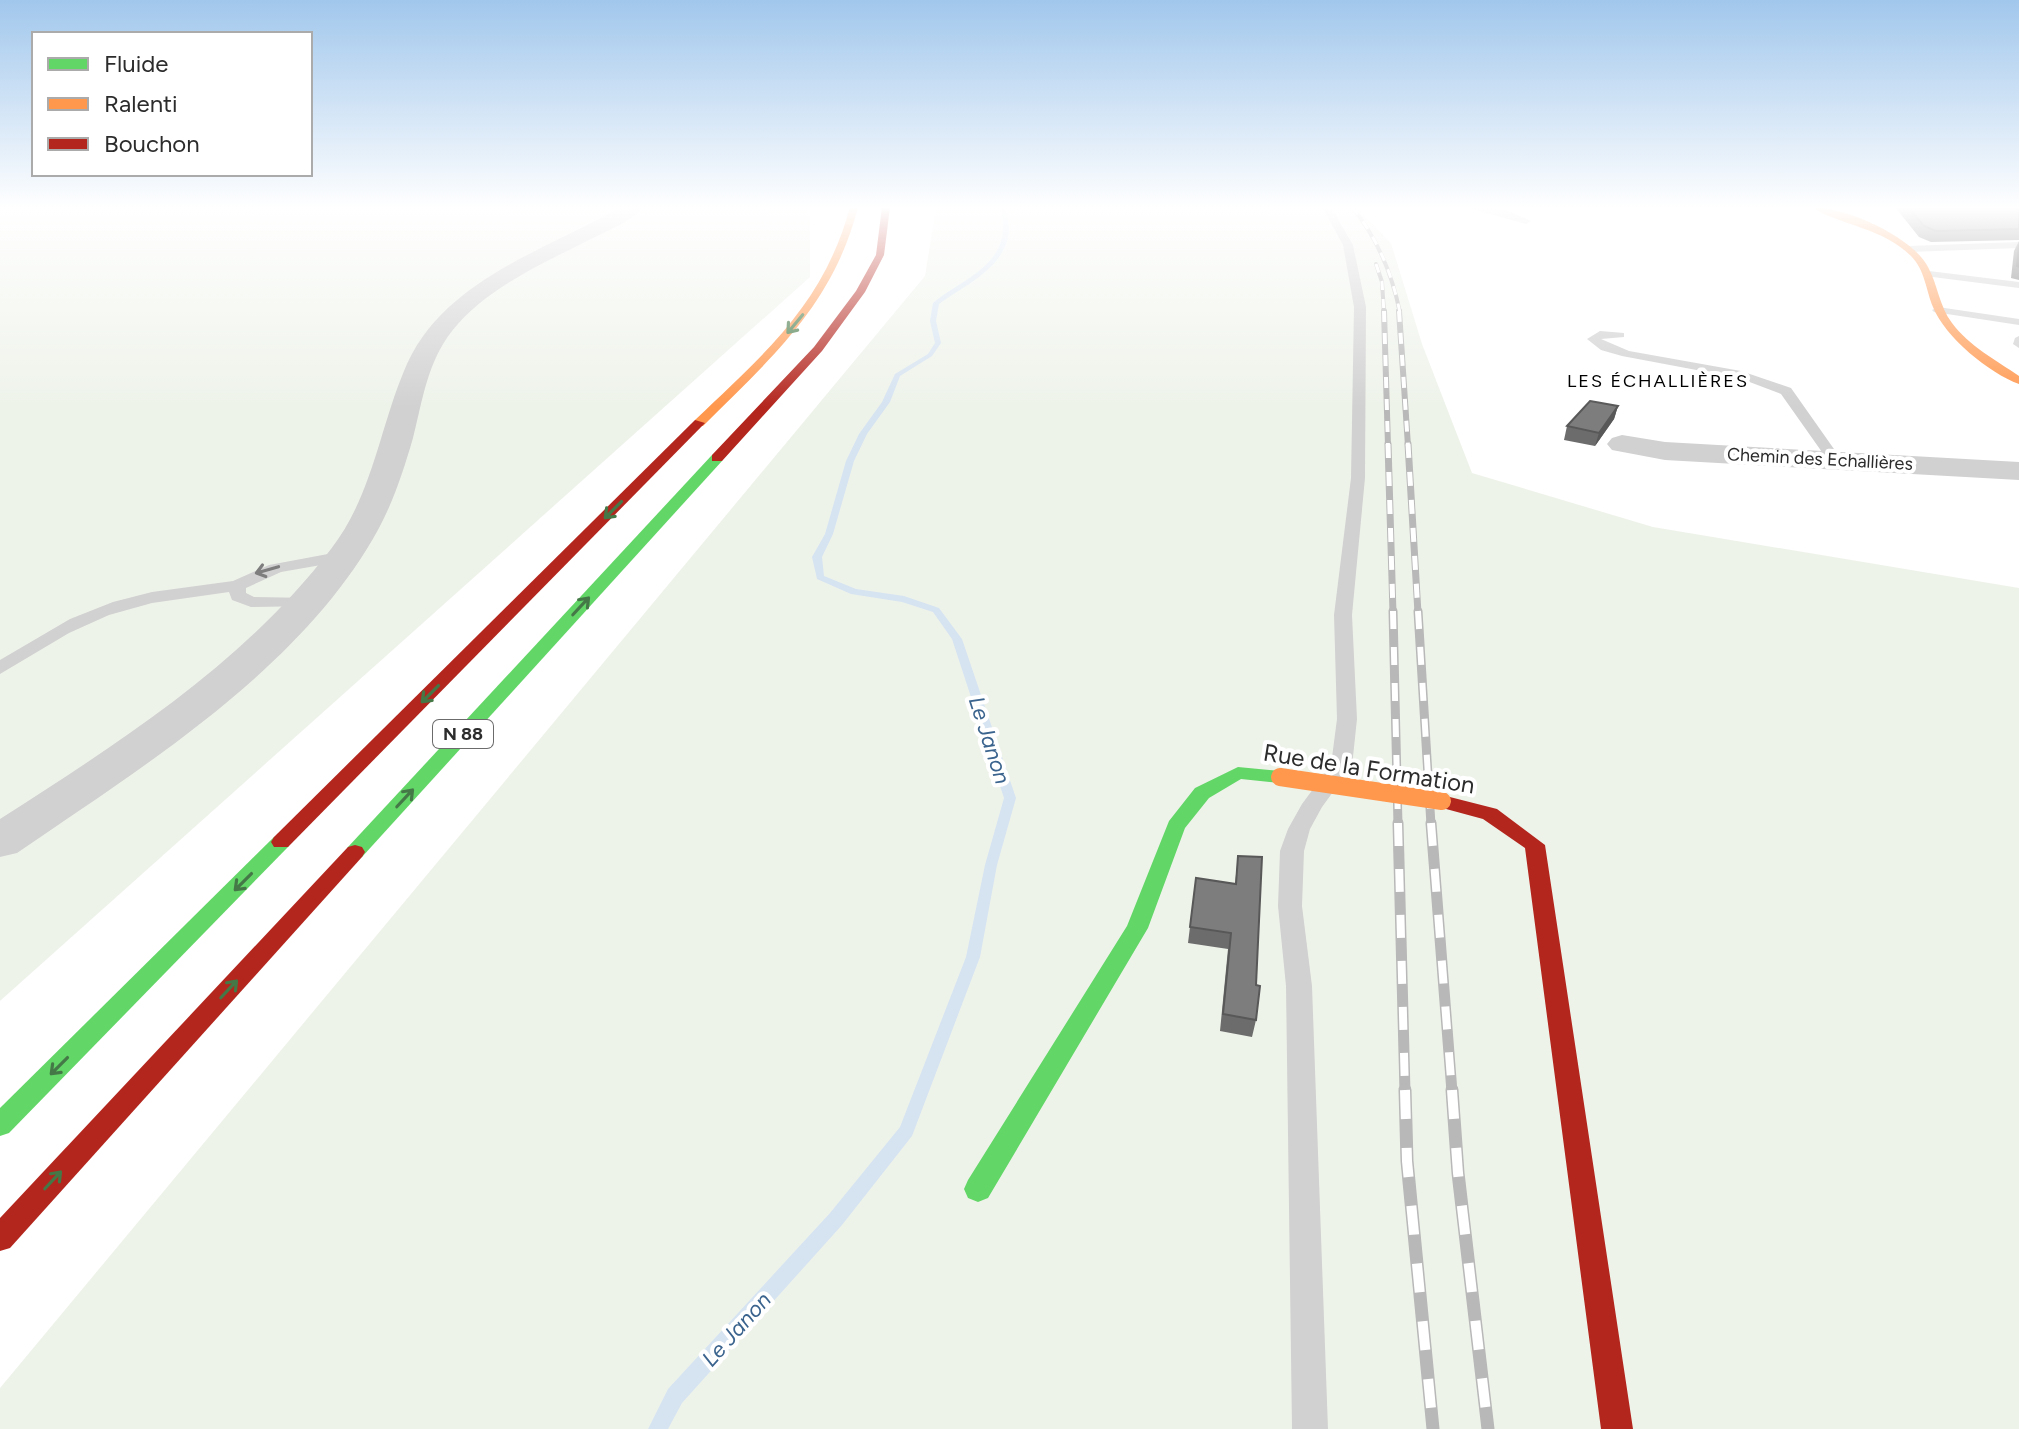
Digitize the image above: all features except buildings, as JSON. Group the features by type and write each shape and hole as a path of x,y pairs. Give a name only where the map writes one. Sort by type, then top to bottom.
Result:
{"main road":[{"name":"N 88","path":"0,1125 788,334 834,274"},
{"name":"N 88","path":"0,1238 818,349 870,274"},
{"path":"1929,274 1938,310 1947,324 2016,377"},
{"name":"Rue de la Formation","path":"978,1189 1137,928 1176,826 1202,793 1238,773 1442,801 1490,814 1535,845 1617,1429"}],"street":[{"path":"0,841 177,718 252,655 306,602 344,556 367,521 383,488 410,386 426,350 446,322 471,300 512,274"},
{"name":"Chemin des Echallières","path":"1622,444 1665,451 2019,471"}],"lane":[{"path":"1310,1429 1299,986 1290,906 1292,851 1313,804 1341,766 1347,719 1343,615 1358,478 1360,307 1354,274"},
{"path":"1929,274 2019,285"},
{"path":"1938,310 2019,322"},
{"path":"1620,335 1600,334 1593,339 1596,344 1621,352 1742,374 1776,385 1786,391 1834,459"},
{"path":"0,668 68,626 103,611 144,599 237,586 253,574 276,567 344,556"},
{"path":"237,586 238,596 251,602 306,602"}],"shaded area":[{"path":"0,274 810,274 810,277 0,1001"},
{"path":"1400,274 1422,344 1472,473 1653,527 2019,588 2019,1429 0,1429 0,1388 925,276"}],"waterway":[{"name":"Le Janon","path":"658,1429 675,1396 836,1219 906,1131 973,957 991,865 1010,798 957,639 936,610 904,599 854,592 820,577 817,557 829,534 850,461 863,434 886,402 897,375 930,355 938,343 933,321 936,303 980,274"}],"railway":[{"path":"1379,274 1384,313"},
{"path":"1389,274 1400,313"},
{"path":"1384,311 1388,446"},
{"path":"1399,311 1408,446"},
{"path":"1388,444 1393,613"},
{"path":"1408,444 1418,613"},
{"path":"1393,611 1398,825"},
{"path":"1418,611 1431,825"},
{"path":"1398,823 1405,1092"},
{"path":"1431,823 1452,1092"},
{"path":"1405,1090 1407,1161 1433,1429"},
{"path":"1452,1090 1458,1173 1488,1429"}],"traffic: fast":[{"path":"355,852 717,458"},
{"path":"978,1189 1137,928 1176,826 1202,793 1238,773 1280,777"},
{"path":"0,1125 281,842"}],"traffic: slow":[{"path":"699,423 794,326 830,274"},
{"path":"1926,274 1940,312 1955,333 2019,381"},
{"path":"1280,777 1442,801"}],"traffic: jam":[{"path":"717,458 818,349 870,274"},
{"path":"281,842 699,423"},
{"path":"1442,801 1490,814 1535,845 1617,1429"},
{"path":"0,1238 355,852"}],"district":[{"name":"LES ÉCHALLIÈRES","path":"1658,381"}]}
